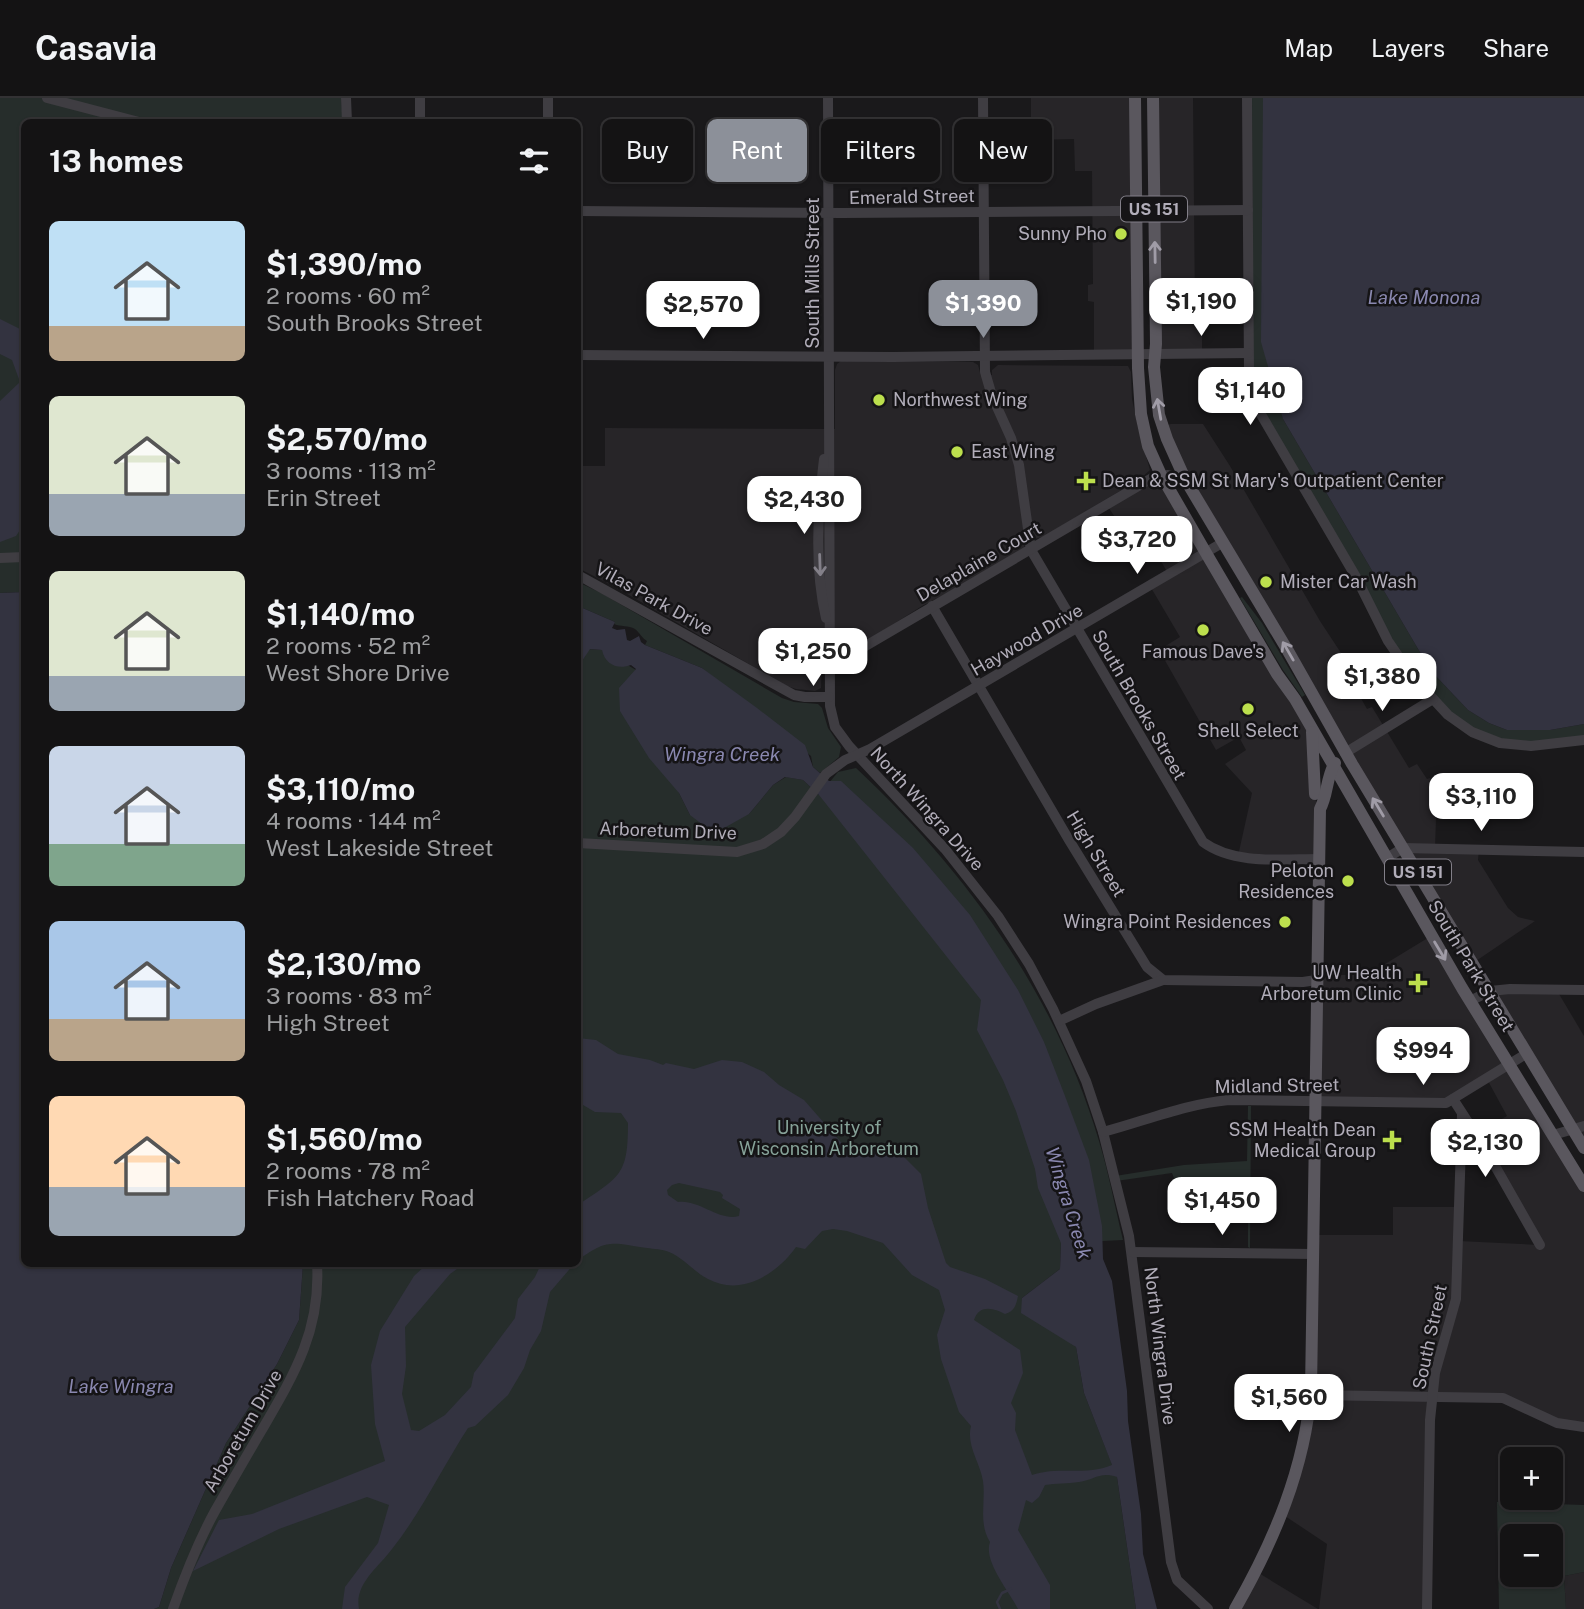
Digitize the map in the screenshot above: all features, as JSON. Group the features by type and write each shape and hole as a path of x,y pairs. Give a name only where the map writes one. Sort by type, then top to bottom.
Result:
{"main road":[{"name":"South Park Street","path":"1135,98 1138,354 1141,414 1148,446 1161,475 1206,553 1312,728 1470,1001 1584,1186"},
{"name":"South Park Street","path":"1153,98 1155,354 1159,415 1167,439 1185,479 1288,651 1345,753 1526,1054 1578,1127 1584,1148"},
{"path":"1312,728 1315,794 1320,809"},
{"path":"1315,794 1321,772 1345,753"},
{"path":"1235,1609 1256,1572 1282,1514 1307,1428 1311,1395 1320,809 1333,765"}],"street":[{"path":"47,98 128,119"},
{"path":"346,98 347,119"},
{"path":"420,98 420,119"},
{"path":"548,98 548,119"},
{"name":"South Mills Street","path":"828,98 828,448 823,475 819,557 822,599 828,625 829,697 835,727 843,738"},
{"name":"South Brooks Street","path":"983,98 985,372 1021,471 1031,550 1203,842 1225,855 1319,859"},
{"path":"1247,98 1248,353 1250,382 1259,411 1356,577 1388,641 1412,676 1448,715 1472,732 1500,743 1522,747 1584,740"},
{"name":"Emerald Street","path":"581,211 829,213 1248,210"},
{"path":"581,355 828,357 1248,353"},
{"path":"1161,475 1185,479"},
{"name":"Delaplaine Court","path":"828,668 1161,475"},
{"name":"Haywood Drive","path":"845,760 858,756 1222,543"},
{"path":"0,558 21,557"},
{"name":"Vilas Park Drive","path":"581,576 794,695 829,697"},
{"name":"High Street","path":"932,607 1137,953 1163,980"},
{"path":"1345,753 1433,699"},
{"name":"North Wingra Drive","path":"843,738 945,849 980,892 1029,964 1086,1081 1120,1193 1132,1252 1171,1562 1177,1580 1208,1609"},
{"name":"Arboretum Drive","path":"581,843 737,852 762,844 780,832 826,774 845,760"},
{"path":"1387,858 1403,848 1584,852"},
{"path":"1059,1021 1096,1004 1163,980 1303,982 1316,979"},
{"path":"1470,1001 1490,991 1510,989 1584,990"},
{"name":"Midland Street","path":"1103,1132 1209,1102 1314,1100 1446,1103 1526,1054"},
{"path":"1453,1099 1486,1150 1539,1245"},
{"name":"South Street","path":"1427,1609 1430,1424 1435,1373 1456,1297 1462,1114"},
{"path":"1553,1135 1578,1127"},
{"path":"1132,1252 1313,1254"},
{"name":"Arboretum Drive","path":"173,1609 187,1569 214,1514 295,1373 308,1340 316,1308 317,1267"},
{"path":"1311,1395 1506,1399 1557,1423 1584,1427"}],"shaded area":[{"path":"1031,98 1135,98 1138,354 1094,355 1094,302 1088,301 1088,285 1093,284 1092,171 1075,171 1074,139 1052,140 1052,119 1031,119"},
{"path":"1153,98 1193,98 1195,311 1202,312 1202,354 1155,354"},
{"path":"841,361 973,362 978,365 981,376 992,375 992,370 998,365 1128,366 1138,428 1150,470 1140,479 1043,537 1025,541 1024,549 980,576 922,606 848,653 822,665 821,688 815,691 787,686 581,570 581,466 605,466 605,428 835,429 837,364"},
{"path":"1203,424 1320,621 1364,688 1358,693 1367,709 1372,707 1409,768 1417,764 1437,789 1435,848 1479,849 1478,860 1508,908 1518,917 1535,921 1473,963 1217,536 1163,426"},
{"path":"1161,475 1312,728 1315,799 1320,809 1319,859 1238,856 1252,793 1225,764 1246,750 1239,737 1216,750 1159,650 1180,637 1150,586 1169,575 1145,534 1131,542 1107,505"},
{"path":"1431,936 1584,1185 1584,1427 1567,1425 1515,1402 1433,1396 1427,1609 1319,1609 1327,1544 1282,1514 1307,1428 1313,1235 1393,1235 1393,1207 1459,1207 1459,1241 1539,1245 1475,1134 1507,1116 1487,1079 1453,1099 1314,1100 1316,980 1332,975 1367,975"},
{"path":"1490,991 1559,994 1584,1036 1584,1148"},
{"path":"1257,1572 1318,1609 1235,1609"},
{"path":"1584,1572 1584,1609 1566,1609 1564,1576"}],"green space":[{"path":"0,98 341,98 343,119 21,119 21,592 0,593"},
{"path":"1252,98 1263,98 1263,173 1283,419 1431,671 1468,710 1489,723 1507,730 1550,730 1584,724 1584,740 1531,746 1472,732 1412,676 1253,395"},
{"path":"581,583 782,698 818,704 822,708 828,728 841,747 839,757 820,773 813,767 811,756 702,668 645,645 647,641 635,629 614,624 615,622 581,607"},
{"path":"1242,597 1262,623 1305,695 1302,697 1283,670 1240,598"},
{"name":"University of Wisconsin Arboretum","path":"589,649 602,650 636,670 679,793 690,815 749,814 773,785 786,777 803,780 819,795 838,772 856,768 934,849 970,893 1003,938 1032,986 1081,1087 1103,1153 1123,1240 1061,1243 1060,1269 1022,1298 1076,1347 1084,1393 1117,1477 1136,1609 154,1609 159,1607 171,1568 226,1443 277,1364 299,1320 303,1267 581,1267 581,662"},
{"path":"1248,1106 1251,1106 1250,1248 1248,1192 1179,1191 1172,1173 1116,1181 1115,1176 1184,1165 1247,1161"},
{"path":"1497,1502 1500,1502 1500,1510 1563,1510 1563,1504 1584,1505 1584,1572 1564,1576 1566,1609 1499,1609"}],"water":[{"name":"Lake Monona","path":"1263,98 1584,98 1584,724 1550,730 1507,730 1468,710 1431,671 1283,419 1261,342"},
{"path":"0,319 21,330 21,528 16,536 0,542 0,401 20,382 12,360 0,354"},
{"name":"Lake Wingra","path":"21,592 21,1267 303,1267 299,1320 277,1364 226,1443 171,1568 159,1607 154,1609 0,1609 0,593"},
{"name":"Wingra Creek","path":"581,607 615,622 612,628 625,629 627,640 639,636 645,645 702,668 805,745 813,767 829,781 841,781 913,848 970,915 1018,990 1044,1042 1089,1160 1102,1226 1103,1259 1112,1281 1141,1514 1143,1554 1157,1609 1136,1609 1117,1477 1106,1475 1079,1482 1045,1485 1039,1497 1032,1503 1026,1500 1018,1530 1050,1585 1050,1609 1018,1609 990,1558 990,1542 983,1520 983,1481 970,1440 971,1426 959,1412 941,1359 937,1335 945,1310 939,1290 912,1275 883,1243 847,1231 822,1231 805,1249 796,1247 769,1274 745,1284 733,1285 708,1279 684,1261 661,1250 611,1244 597,1248 581,1258 581,1203 613,1179 624,1164 628,1123 621,1113 595,1112 581,1104 581,1038 596,1040 618,1054 663,1065 666,1063 694,1069 722,1060 742,1062 764,1072 804,1100 846,1148 892,1150 904,1157 921,1174 928,1208 946,1263 1018,1296 1015,1307 1008,1313 983,1309 974,1320 1020,1350 1023,1373 1011,1403 1016,1413 1015,1430 1032,1475 1052,1471 1092,1470 1112,1465 1084,1393 1076,1347 1021,1313 1022,1298 1060,1269 1061,1243 1038,1188 1035,1169 1016,1111 977,1030 981,1000 819,795 803,780 785,777 773,785 749,814 724,828 707,828 690,815 679,793 649,758 620,711 619,688 636,669 631,665 612,665 602,650 590,649 581,662","holes":["679,1183 720,1192 722,1198 740,1209 739,1216 724,1216 694,1204 678,1202 668,1195 667,1190"]},
{"path":"424,1267 460,1267 450,1274 405,1327 406,1366 402,1394 411,1430 419,1431 445,1415 471,1387 474,1373 515,1318 518,1299 540,1267 571,1267 550,1292 541,1331 508,1395 475,1426 468,1428 413,1520 364,1584 358,1600 359,1609 342,1609 345,1587 378,1543 389,1505 367,1497 279,1529 193,1571 219,1520 252,1514 385,1461 375,1424 371,1365 380,1331 414,1276"}],"waterway":[{"path":"1000,1609 997,1602 1002,1593 1011,1589"}],"place":[{"name":"Sunny Pho","path":"1121,234"},
{"name":"Northwest Wing","path":"879,400"},
{"name":"East Wing","path":"957,452"},
{"name":"Dean & SSM St Mary's Outpatient Center","path":"1086,481"},
{"name":"Mister Car Wash","path":"1266,582"},
{"name":"Famous Dave's","path":"1203,630"},
{"name":"Shell Select","path":"1248,709"},
{"name":"Peloton Residences","path":"1348,881"},
{"name":"Wingra Point Residences","path":"1285,922"},
{"name":"UW Health Arboretum Clinic","path":"1418,983"},
{"name":"SSM Health Dean Medical Group","path":"1392,1140"}]}
